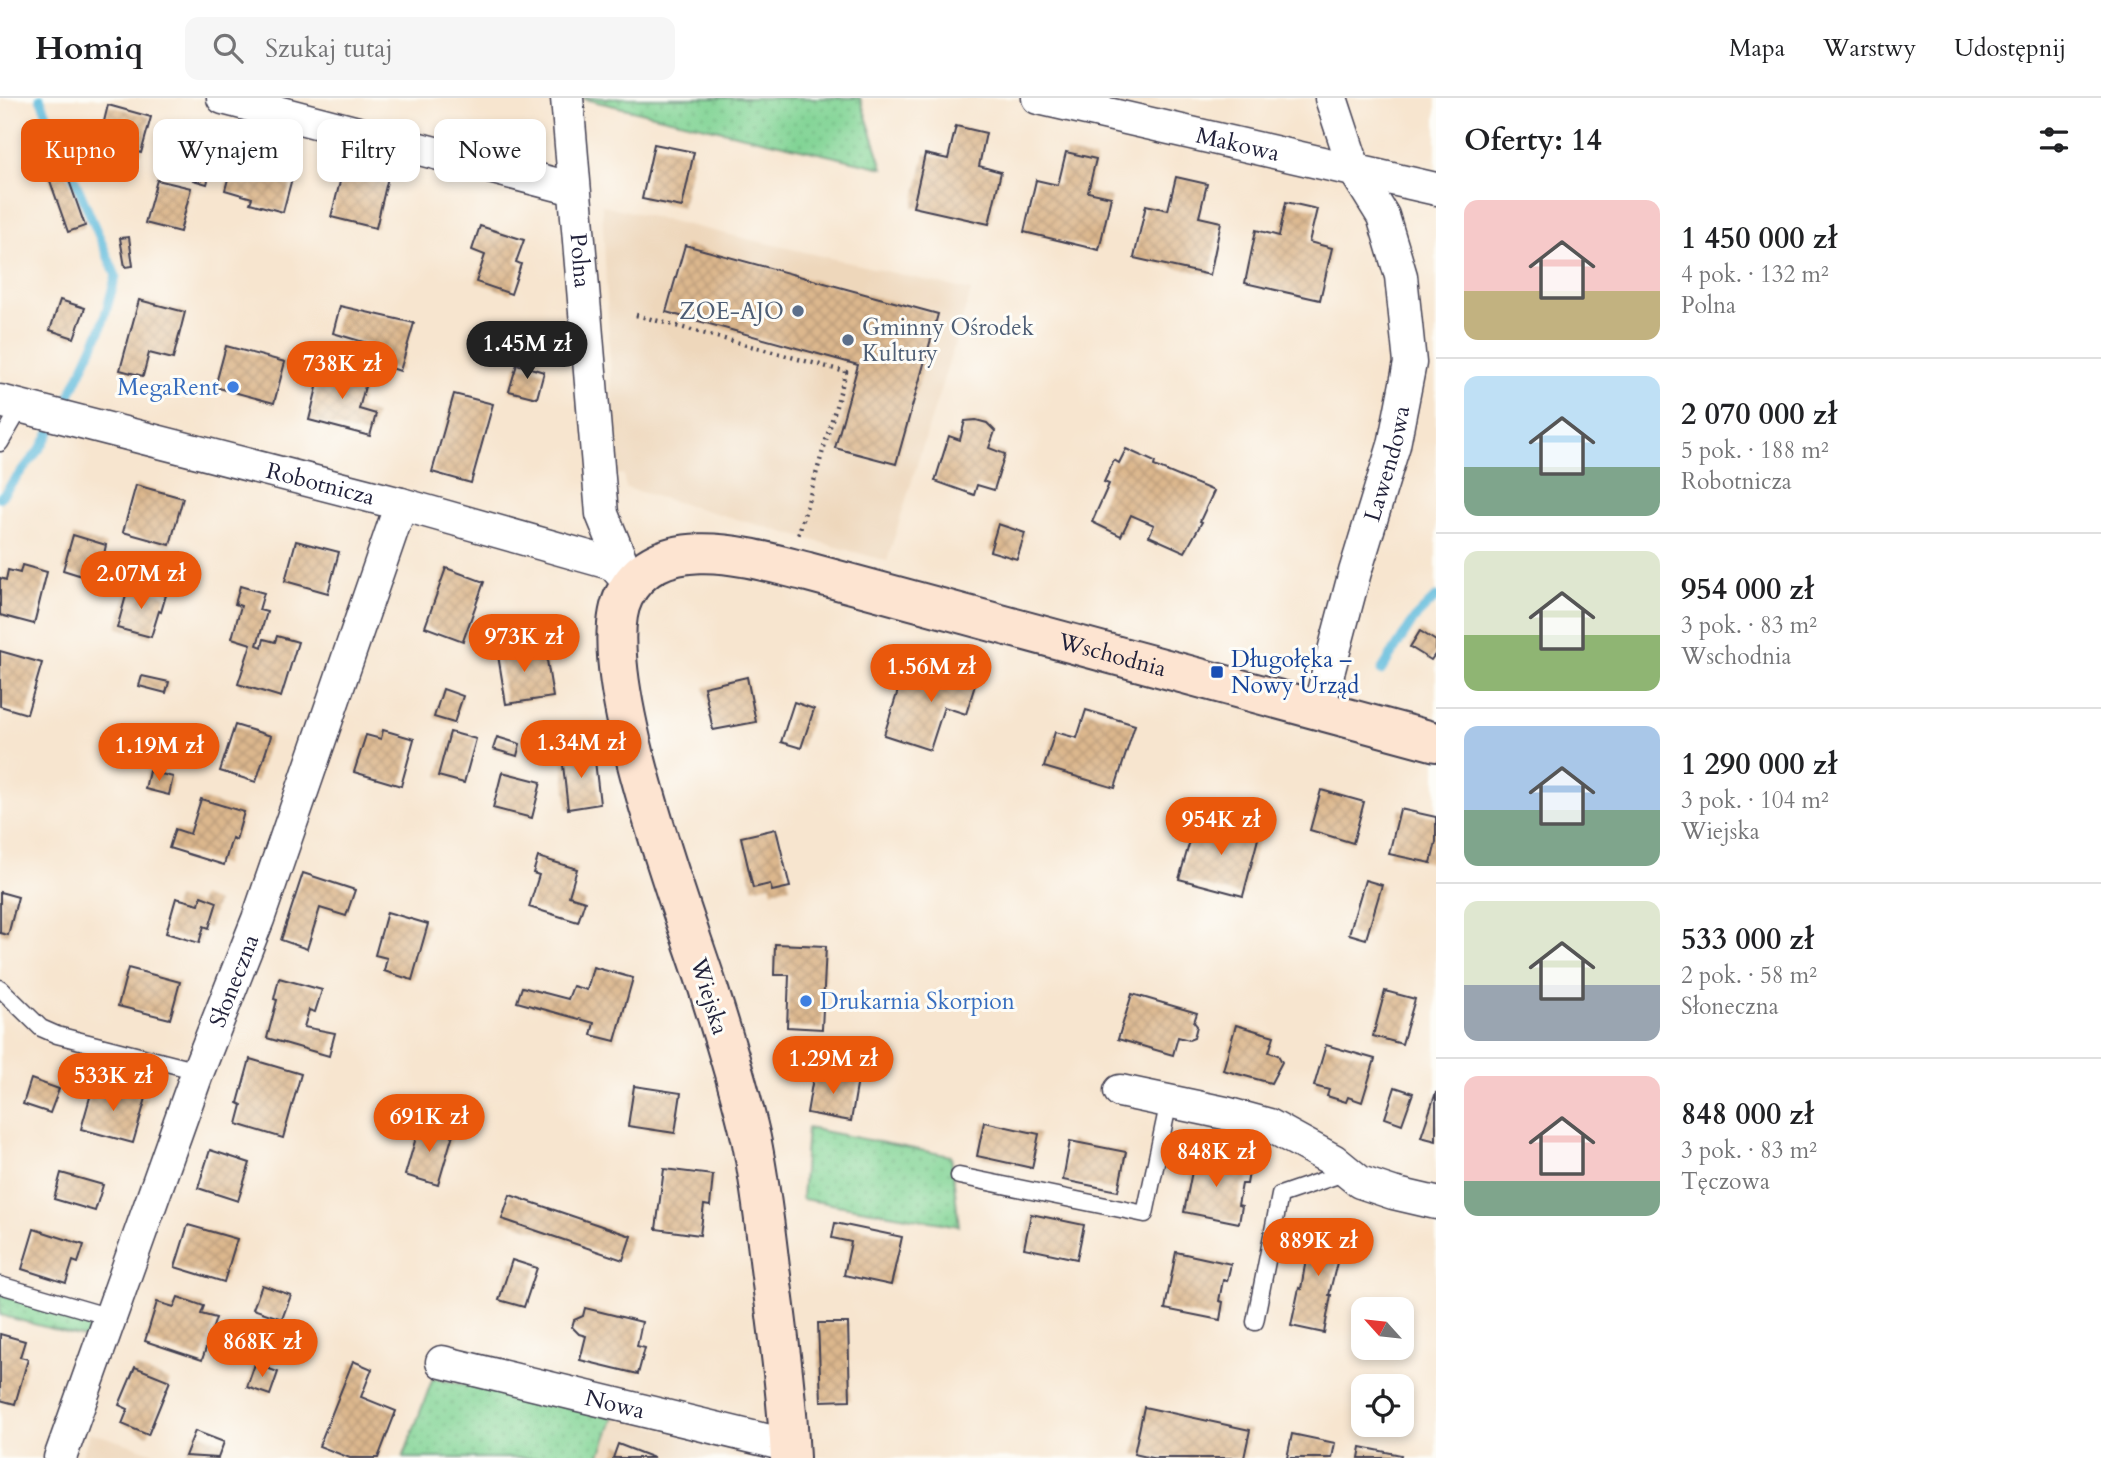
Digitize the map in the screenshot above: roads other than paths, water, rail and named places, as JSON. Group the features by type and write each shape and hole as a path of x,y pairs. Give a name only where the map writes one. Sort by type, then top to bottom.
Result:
{"street":[{"path":"223,98 574,189"},
{"name":"Polna","path":"567,98 602,514 631,585"},
{"name":"Makowa","path":"1038,98 1436,189"},
{"name":"Lawendowa","path":"1318,711 1355,572 1394,445 1410,363 1401,276 1383,216 1355,171 1331,98"},
{"name":"Robotnicza","path":"19,407 401,503 613,564 631,585"},
{"name":"Słoneczna","path":"60,1458 198,1071 258,919 401,503"},
{"name":"Wschodnia","path":"631,585 653,566 671,558 699,553 736,556 820,575 1436,742"},
{"name":"Wiejska","path":"631,585 616,617 615,651 621,687 640,775 710,994 751,1138 772,1283 790,1452"},
{"path":"1120,1091 1224,1112 1269,1125 1304,1143 1360,1182 1436,1203"},
{"name":"Nowa","path":"442,1362 790,1452"}],"lane":[{"path":"0,443 19,407"},
{"path":"0,988 41,1028 198,1071"},
{"path":"959,1176 1145,1214 1169,1101"},
{"path":"1255,1322 1280,1195 1348,1172"},
{"path":"0,1285 110,1317"}],"waterway":[{"path":"40,98 116,276 101,329 63,410"},
{"path":"0,498 42,446 56,422"},
{"path":"1381,671 1414,619 1436,597"}],"place":[{"name":"ZOE-AJO","path":"798,311"},
{"name":"Gminny Ośrodek Kultury","path":"848,340"},
{"name":"MegaRent","path":"233,387"},
{"name":"Długołęka – Nowy Urząd","path":"1217,672"},
{"name":"Drukarnia Skorpion","path":"806,1001"}]}
